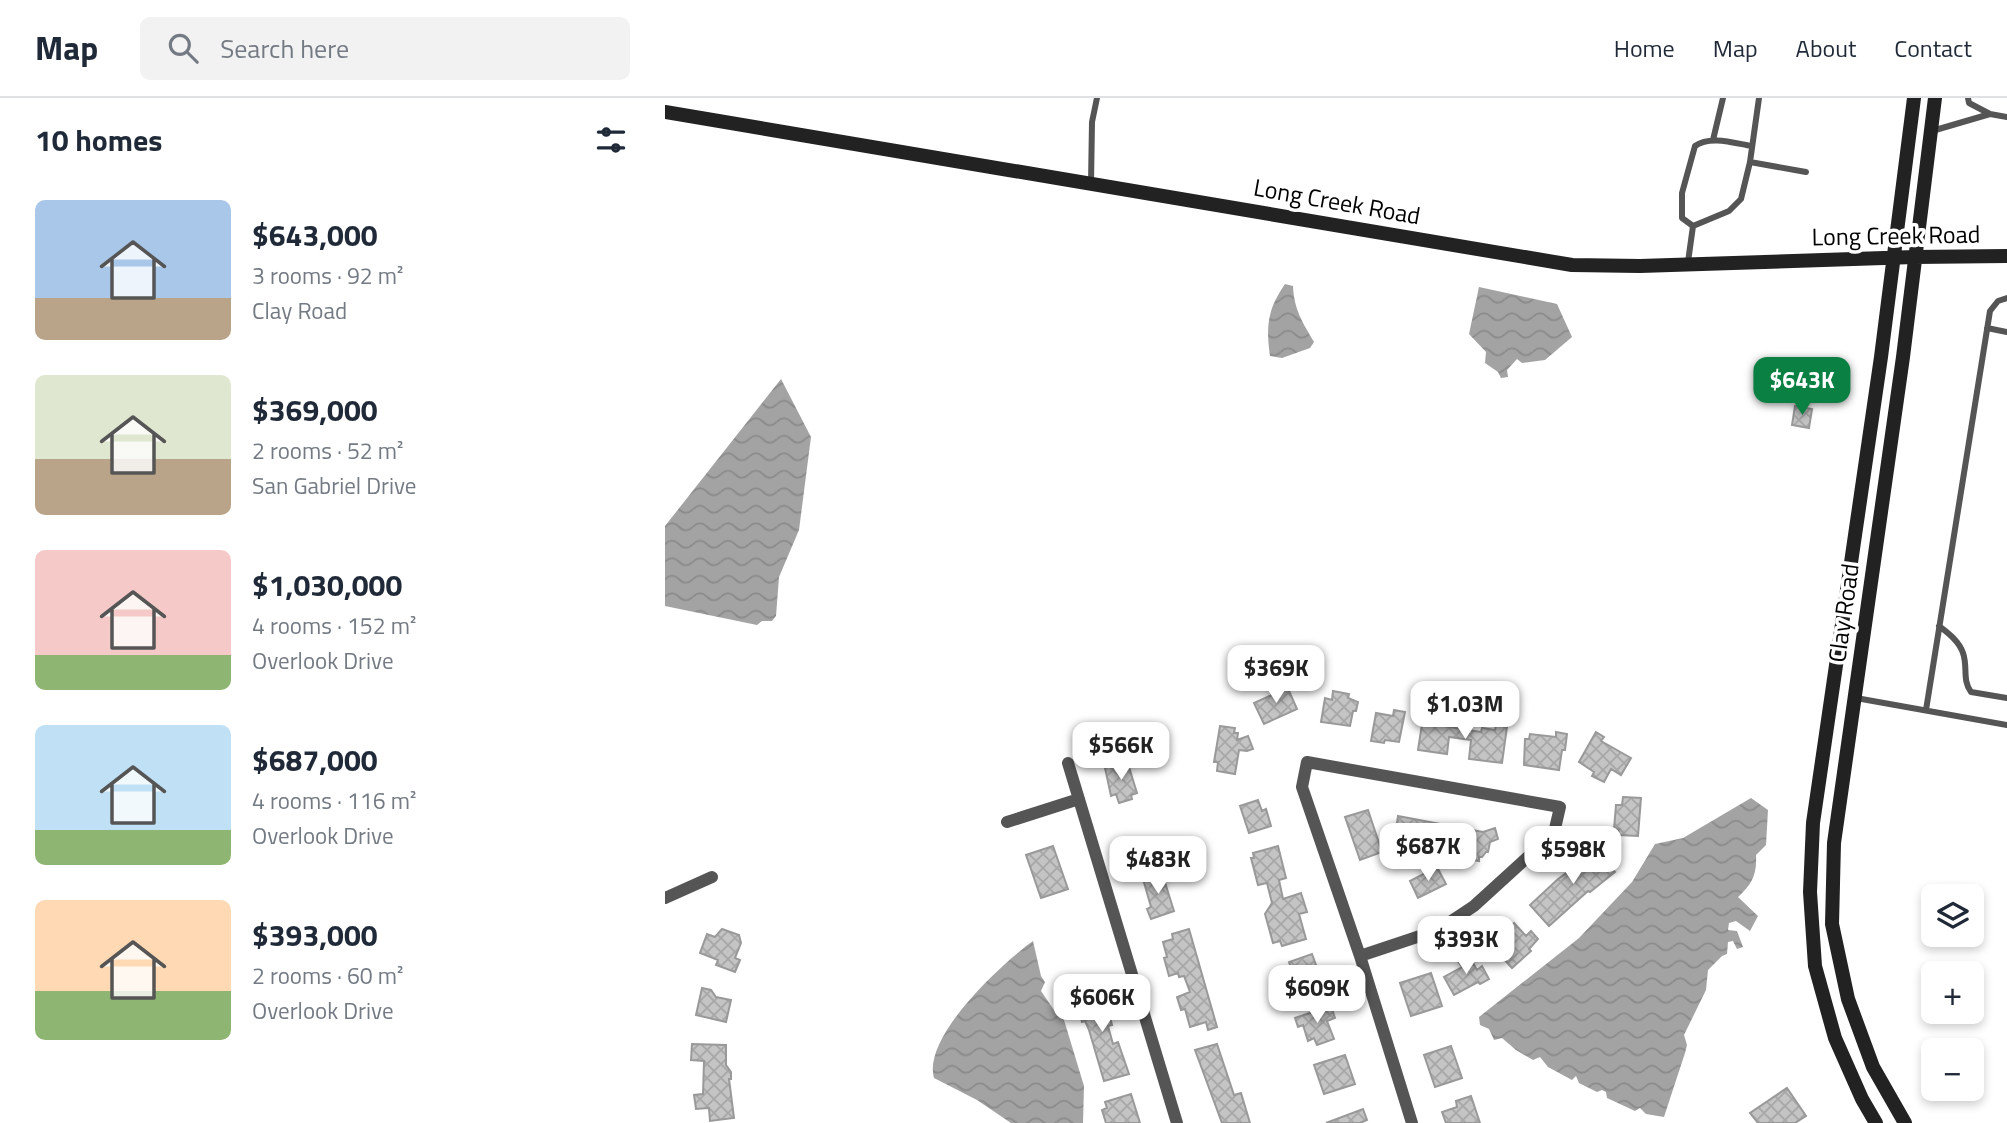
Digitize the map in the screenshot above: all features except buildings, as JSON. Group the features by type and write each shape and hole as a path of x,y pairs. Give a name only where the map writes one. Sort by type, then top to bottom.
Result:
{"main road":[{"name":"Clay Road","path":"1876,1123 1862,1100 1831,1026 1815,966 1810,892 1814,823 1879,371 1914,98"},
{"name":"Clay Road","path":"1905,1123 1873,1067 1848,999 1832,924 1834,843 1903,357 1935,98"},
{"name":"Long Creek Road","path":"665,112 1572,265 2007,256"}],"street":[{"path":"1360,956 1423,935 1447,924 1474,906 1554,833 1560,807 1307,762 1302,787 1360,956 1412,1123"},
{"path":"1068,763 1177,1123"},
{"path":"1007,821 1079,799"},
{"path":"665,898 712,877"}],"lane":[{"path":"1091,184 1092,122 1097,98"},
{"path":"1713,140 1723,98"},
{"path":"1693,226 1729,211 1741,199 1750,162 1759,98"},
{"path":"1968,98 1969,103 1990,114 2007,117"},
{"path":"1930,132 1990,114"},
{"path":"1693,226 1682,218 1682,193 1695,146 1701,141 1713,140 1751,146"},
{"path":"1750,162 1805,172"},
{"path":"1688,264 1693,226"},
{"path":"1926,710 1990,311 1998,302 2007,298"},
{"path":"1987,328 2007,332"},
{"path":"1939,626 1955,640 1963,653 1965,685 1971,692 2007,698"},
{"path":"1855,698 2007,725"}],"water":[{"path":"1285,284 1293,286 1297,309 1314,342 1310,348 1282,358 1270,356 1268,327 1271,311"},
{"path":"1479,287 1557,304 1572,337 1545,360 1522,363 1517,359 1507,370 1508,377 1501,378 1498,372 1485,363 1486,352 1469,334"},
{"path":"781,379 811,437 799,530 779,577 776,616 772,621 762,621 757,625 665,606 665,526"},
{"path":"1751,798 1768,810 1766,845 1756,855 1753,879 1738,897 1758,916 1750,931 1736,921 1729,923 1728,930 1737,931 1743,947 1737,949 1733,941 1728,942 1727,954 1708,970 1706,990 1684,1035 1687,1045 1664,1117 1646,1114 1640,1108 1635,1111 1607,1098 1606,1092 1597,1092 1579,1083 1576,1076 1572,1080 1548,1067 1540,1057 1533,1060 1502,1038 1494,1040 1489,1029 1480,1025 1479,1017 1579,938 1632,882 1655,844 1683,838"},
{"path":"1033,941 1041,976 1045,982 1041,991 1054,1010 1061,1010 1084,1086 1083,1123 1011,1123 977,1100 934,1078 934,1061 940,1042 952,1022 985,983"}]}
